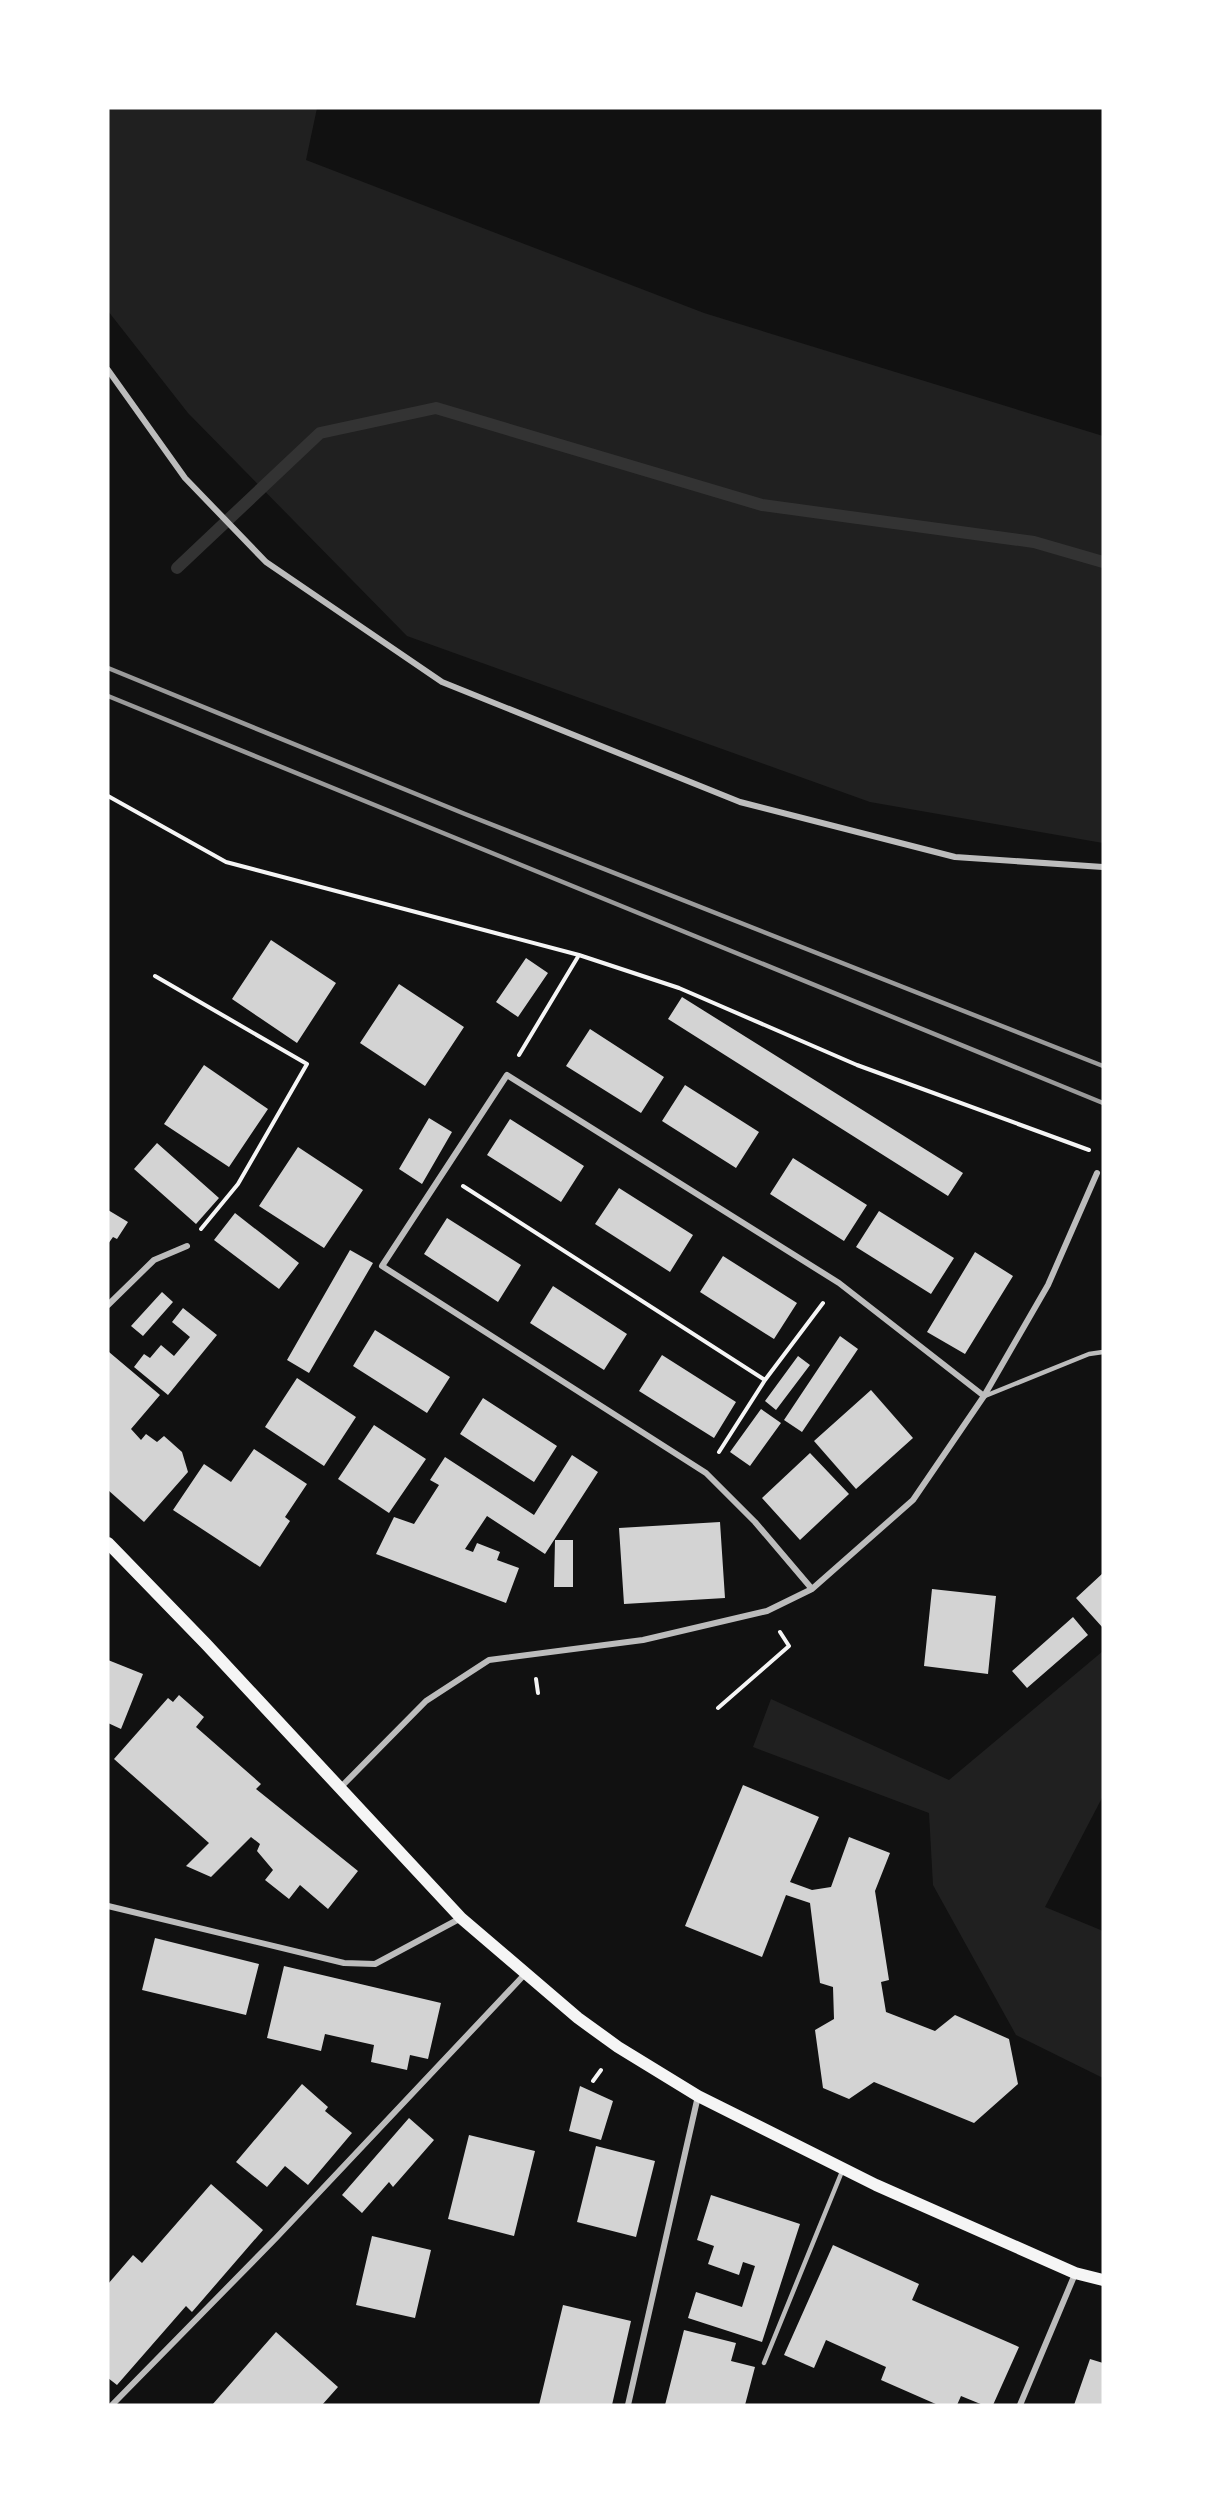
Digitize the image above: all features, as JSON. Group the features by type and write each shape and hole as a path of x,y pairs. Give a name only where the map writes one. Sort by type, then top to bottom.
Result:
{"main road":[{"path":"108,1544 206,1644 461,1918 525,1974 618,2047 698,2096 843,2169 1075,2273 1103,2280"}],"street":[{"path":"109,374 184,478 266,562 442,682 740,802 955,857 1103,867"},
{"path":"812,1588 755,1522 706,1473 382,1266 507,1075 839,1283 984,1396"},
{"path":"339,1789 426,1701 489,1660 643,1640 767,1611 812,1588 913,1500 984,1396 1048,1285 1097,1173"},
{"path":"108,1305 154,1260 188,1246"},
{"path":"108,1906 344,1963 375,1964 461,1918"},
{"path":"112,2405 525,1974"},
{"path":"628,2405 698,2096"},
{"path":"1020,2405 1075,2273"}],"lane":[{"path":"984,1396 1089,1354 1103,1352"},
{"path":"764,2363 843,2169"}],"path":[{"path":"108,796 226,862 579,956 679,988 857,1065 1093,1151"},
{"path":"507,1075 579,956"},
{"path":"155,976 307,1064 238,1184 188,1246"},
{"path":"444,1173 765,1380"},
{"path":"706,1473 765,1380 839,1283"},
{"path":"718,1708 789,1646 767,1611"}],"shaded area":[{"path":"108,108 317,108 306,160 704,313 1103,436 1103,843 870,802 407,636 188,413 108,311"},
{"path":"1103,1651 1103,1796 1045,1907 1103,1931 1103,2078 1016,2035 933,1885 929,1813 753,1747 771,1699 949,1780"}],"building":[{"path":"271,940 336,983 297,1043 232,999"},
{"path":"526,958 548,973 518,1017 496,1002"},
{"path":"399,984 464,1027 425,1086 360,1043"},
{"path":"682,997 963,1173 948,1196 668,1019"},
{"path":"590,1029 664,1077 641,1113 566,1066"},
{"path":"204,1065 268,1109 229,1167 164,1124"},
{"path":"685,1085 759,1132 736,1168 662,1121"},
{"path":"429,1118 452,1132 422,1184 399,1169"},
{"path":"510,1119 584,1166 561,1202 487,1155"},
{"path":"157,1143 219,1198 196,1224 134,1169"},
{"path":"298,1147 363,1190 324,1248 259,1206"},
{"path":"793,1158 867,1205 844,1241 770,1194"},
{"path":"619,1188 693,1235 670,1272 595,1224"},
{"path":"108,1210 128,1222 117,1239 113,1237 108,1244"},
{"path":"879,1211 954,1258 931,1294 856,1247"},
{"path":"235,1213 299,1263 279,1289 214,1240"},
{"path":"447,1218 521,1265 498,1302 424,1254"},
{"path":"350,1250 373,1263 309,1373 287,1360"},
{"path":"975,1252 1013,1276 965,1354 927,1332"},
{"path":"723,1256 797,1303 774,1339 700,1292"},
{"path":"553,1286 627,1334 604,1370 530,1323"},
{"path":"162,1292 173,1302 143,1336 131,1326"},
{"path":"183,1308 217,1335 168,1395 134,1367 144,1354 150,1358 161,1345 174,1356 190,1337 172,1322"},
{"path":"375,1330 450,1377 427,1413 353,1366"},
{"path":"840,1336 858,1349 802,1432 784,1420"},
{"path":"109,1352 160,1395 131,1429 141,1440 146,1434 157,1442 164,1436 182,1452 188,1472 144,1522 108,1490"},
{"path":"662,1355 736,1402 714,1438 639,1391"},
{"path":"798,1356 810,1365 776,1410 765,1401"},
{"path":"297,1378 356,1417 324,1466 265,1427"},
{"path":"871,1390 913,1438 856,1489 814,1441"},
{"path":"483,1398 557,1446 534,1482 460,1434"},
{"path":"761,1409 781,1423 750,1466 730,1452"},
{"path":"374,1425 426,1459 389,1513 338,1479"},
{"path":"254,1449 307,1484 285,1517 290,1521 260,1567 173,1510 204,1464 231,1482"},
{"path":"810,1453 849,1494 800,1540 762,1498"},
{"path":"572,1455 598,1472 545,1554 487,1516 465,1549 473,1552 477,1543 500,1552 497,1560 519,1568 506,1603 376,1554 394,1517 414,1524 439,1485 430,1480 445,1457 534,1515"},
{"path":"720,1522 725,1598 624,1604 619,1528"},
{"path":"555,1540 573,1540 573,1587 554,1587"},
{"path":"1103,1573 1103,1628 1076,1598"},
{"path":"932,1589 996,1596 988,1674 924,1666"},
{"path":"1073,1617 1088,1635 1027,1688 1012,1671"},
{"path":"108,1660 143,1674 121,1729 108,1723"},
{"path":"179,1695 204,1717 196,1727 261,1784 256,1789 358,1871 328,1909 300,1885 289,1899 265,1880 273,1870 257,1851 260,1844 251,1837 211,1877 186,1866 209,1843 114,1759 168,1698 173,1702"},
{"path":"743,1785 819,1817 790,1882 812,1890 831,1887 849,1837 890,1853 875,1891 889,1980 881,1982 886,2012 935,2031 955,2015 1009,2039 1018,2084 974,2123 874,2082 849,2099 823,2088 815,2030 834,2019 833,1987 820,1983 810,1903 786,1895 762,1957 685,1926"},
{"path":"155,1938 259,1964 246,2015 142,1990"},
{"path":"284,1966 441,2003 428,2059 410,2055 407,2070 371,2062 374,2045 325,2034 321,2051 267,2038"},
{"path":"302,2084 328,2107 325,2111 352,2133 308,2185 285,2166 267,2187 236,2162"},
{"path":"580,2086 613,2101 601,2140 569,2131"},
{"path":"409,2118 434,2140 393,2187 389,2182 362,2213 342,2195"},
{"path":"469,2135 535,2151 514,2236 448,2219"},
{"path":"596,2146 655,2161 636,2237 577,2222"},
{"path":"211,2184 263,2230 192,2312 186,2306 117,2385 108,2378 108,2284 133,2255 142,2263"},
{"path":"711,2195 800,2224 762,2342 688,2318 696,2292 742,2307 755,2266 743,2262 739,2275 708,2264 714,2246 697,2240"},
{"path":"372,2236 431,2250 415,2318 356,2305"},
{"path":"833,2245 919,2284 912,2300 1019,2347 993,2405 983,2405 961,2396 957,2405 938,2405 881,2380 886,2367 826,2340 814,2368 784,2355"},
{"path":"563,2305 631,2321 612,2405 539,2405"},
{"path":"684,2330 736,2343 731,2361 755,2367 745,2405 665,2405"},
{"path":"276,2332 338,2387 322,2405 212,2405"},
{"path":"1090,2359 1103,2363 1103,2405 1074,2405"}],"waterway":[{"path":"177,568 320,433 436,408 762,505 1034,542 1103,562"}],"railway":[{"path":"108,668 465,814 1103,1066"},
{"path":"108,696 1103,1103"}]}
